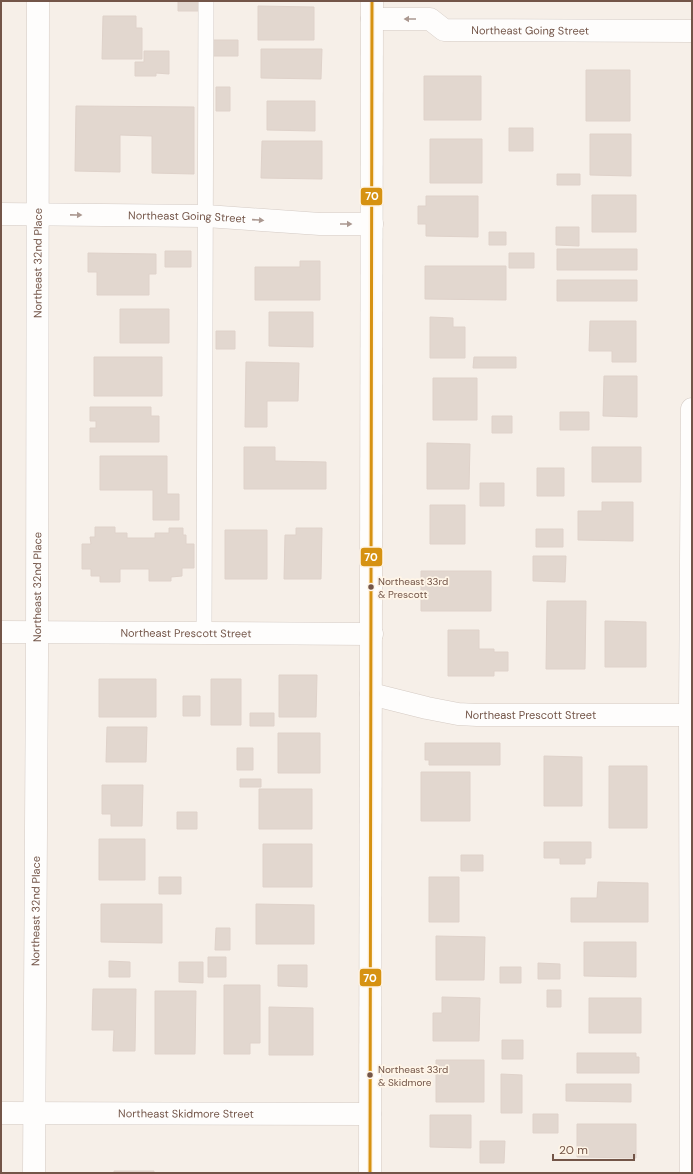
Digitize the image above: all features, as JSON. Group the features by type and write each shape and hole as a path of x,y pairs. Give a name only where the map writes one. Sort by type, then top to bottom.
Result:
{"street":[{"name":"Northeast 32nd Place","path":"34,1173 38,1"},
{"name":"Northeast Going Street","path":"372,10 430,19 444,30 692,31"},
{"path":"370,1173 372,10"},
{"name":"Northeast Going Street","path":"1,214 206,216 320,224 372,224"},
{"path":"690,1173 692,409"},
{"name":"Northeast Prescott Street","path":"1,632 372,634"},
{"name":"Northeast Prescott Street","path":"372,694 426,708 458,714 691,715"},
{"name":"Northeast Skidmore Street","path":"1,1113 370,1114"}],"lane":[{"path":"204,633 206,1"}],"building":[{"path":"178,1 199,1 199,11 178,11"},
{"path":"258,6 314,7 314,40 258,40"},
{"path":"103,16 136,16 136,28 142,28 142,59 102,59"},
{"path":"213,40 238,40 238,56 213,56"},
{"path":"261,49 322,49 321,79 261,78"},
{"path":"144,51 169,51 169,74 156,73 156,76 135,76 135,62 144,62"},
{"path":"586,70 630,70 630,121 586,121"},
{"path":"424,76 481,76 481,120 424,120"},
{"path":"216,87 230,87 230,111 216,111"},
{"path":"267,101 315,101 315,131 267,130"},
{"path":"76,106 194,107 194,174 152,173 152,136 120,135 120,172 75,171"},
{"path":"509,128 533,128 533,151 509,151"},
{"path":"590,134 631,134 631,176 590,175"},
{"path":"430,139 482,139 482,183 430,183"},
{"path":"262,141 322,141 322,179 261,178"},
{"path":"557,174 580,174 580,185 557,185"},
{"path":"592,195 636,195 636,232 592,232"},
{"path":"426,196 478,196 478,237 426,236 426,224 418,224 418,206 426,206"},
{"path":"556,227 579,227 579,246 556,245"},
{"path":"489,232 506,232 506,245 489,245"},
{"path":"557,249 637,249 637,270 557,270"},
{"path":"165,251 191,251 191,267 165,267"},
{"path":"88,253 156,254 156,274 149,274 149,295 97,295 97,272 88,272"},
{"path":"509,253 534,253 534,268 509,268"},
{"path":"300,261 320,261 320,300 255,300 255,267 300,267"},
{"path":"425,266 506,266 506,300 425,299"},
{"path":"557,280 637,280 637,301 557,301"},
{"path":"120,309 169,309 169,343 120,343"},
{"path":"269,312 313,312 313,347 269,346"},
{"path":"430,317 453,318 453,327 465,327 465,358 430,358"},
{"path":"590,321 636,321 636,362 612,362 612,351 589,351"},
{"path":"216,331 235,331 235,349 216,349"},
{"path":"94,357 162,357 162,396 94,396"},
{"path":"474,357 516,357 516,368 473,368"},
{"path":"246,362 299,363 298,401 267,401 267,427 245,427"},
{"path":"604,376 637,376 637,417 603,416"},
{"path":"433,378 477,378 477,420 433,420"},
{"path":"90,407 151,407 151,416 159,416 159,442 90,442 90,428 96,428 96,421 90,421"},
{"path":"560,412 589,412 589,430 560,430"},
{"path":"492,416 512,416 512,433 492,433"},
{"path":"427,443 470,444 469,489 427,489"},
{"path":"244,447 275,447 275,461 326,462 326,489 244,489"},
{"path":"592,447 641,447 641,482 592,482"},
{"path":"100,456 167,456 167,494 179,494 179,520 153,520 153,490 100,490"},
{"path":"537,468 564,468 564,496 537,496"},
{"path":"480,483 504,483 504,506 480,506"},
{"path":"602,502 633,502 633,541 578,540 578,511 602,511"},
{"path":"430,505 465,505 465,544 430,544"},
{"path":"95,527 115,527 115,533 127,533 127,538 155,538 155,533 169,533 169,528 183,528 183,535 186,535 186,544 194,544 194,568 182,568 182,576 171,577 171,581 149,581 149,569 120,569 120,582 100,582 100,576 91,576 91,569 82,569 82,544 91,544 90,537 95,537"},
{"path":"296,528 322,528 321,579 284,579 285,535 296,535"},
{"path":"536,529 563,529 563,547 536,547"},
{"path":"225,530 267,530 267,579 225,579"},
{"path":"533,556 566,556 565,582 533,581"},
{"path":"421,571 491,571 491,611 421,611"},
{"path":"547,601 586,601 585,669 546,669"},
{"path":"605,621 646,622 646,667 605,667"},
{"path":"448,630 479,630 479,649 494,649 494,652 508,652 508,671 494,671 494,676 448,676"},
{"path":"279,675 317,675 316,717 279,717"},
{"path":"99,679 156,679 156,717 99,717"},
{"path":"211,679 241,679 241,725 211,725"},
{"path":"183,696 200,696 200,716 183,716"},
{"path":"250,713 274,713 274,726 250,726"},
{"path":"107,727 147,727 146,762 106,762"},
{"path":"278,733 320,733 320,773 278,773"},
{"path":"425,743 500,743 500,765 429,765 429,760 425,760"},
{"path":"237,748 253,748 253,770 237,770"},
{"path":"544,756 582,757 582,806 544,806"},
{"path":"609,766 647,766 647,828 609,828"},
{"path":"421,772 470,772 470,821 421,821"},
{"path":"240,779 261,779 261,787 240,787"},
{"path":"102,785 143,785 142,826 111,826 111,814 102,814"},
{"path":"259,789 312,789 312,829 259,829"},
{"path":"177,812 197,812 197,829 177,829"},
{"path":"99,839 145,839 145,880 99,880"},
{"path":"544,842 591,842 591,858 585,858 585,864 560,864 560,858 544,858"},
{"path":"263,844 312,844 312,887 263,887"},
{"path":"461,855 483,855 483,871 461,871"},
{"path":"159,877 181,877 181,894 159,894"},
{"path":"429,877 459,877 459,922 429,922"},
{"path":"598,882 648,883 648,922 571,922 571,898 597,898"},
{"path":"101,904 162,904 162,943 101,942"},
{"path":"256,904 314,905 314,944 256,944"},
{"path":"216,928 230,928 230,950 215,950"},
{"path":"436,936 485,937 484,980 436,980"},
{"path":"584,942 636,942 636,977 584,976"},
{"path":"208,957 226,957 226,977 208,977"},
{"path":"109,961 130,962 130,977 109,977"},
{"path":"179,962 203,962 203,983 179,982"},
{"path":"538,963 560,964 560,979 538,979"},
{"path":"278,965 307,965 307,987 278,986"},
{"path":"500,967 521,967 521,983 500,983"},
{"path":"224,985 260,985 260,1043 250,1043 250,1054 224,1054"},
{"path":"93,989 136,989 135,1051 113,1051 114,1030 92,1030"},
{"path":"547,990 561,990 561,1007 547,1007"},
{"path":"155,991 196,991 195,1054 155,1054"},
{"path":"442,997 480,998 479,1041 433,1041 433,1013 442,1013"},
{"path":"589,998 641,998 641,1033 589,1033"},
{"path":"269,1007 313,1008 313,1055 269,1055"},
{"path":"502,1040 523,1040 523,1059 502,1059"},
{"path":"577,1053 636,1053 636,1057 639,1057 639,1073 577,1073"},
{"path":"436,1060 484,1060 484,1102 436,1102"},
{"path":"501,1074 522,1075 522,1113 501,1113"},
{"path":"566,1084 631,1084 631,1102 566,1101"},
{"path":"533,1114 558,1114 558,1133 533,1133"},
{"path":"430,1115 471,1115 471,1148 430,1147"},
{"path":"577,1124 636,1124 636,1158 577,1157"},
{"path":"480,1141 505,1141 504,1163 480,1163"},
{"path":"114,1171 154,1171 154,1173 114,1173"}],"transit line":[{"name":"70","path":"370,1173 372,1"}],"place":[{"name":"Northeast 33rd & Prescott","path":"371,587"},
{"name":"Northeast 33rd & Skidmore","path":"370,1075"}]}
